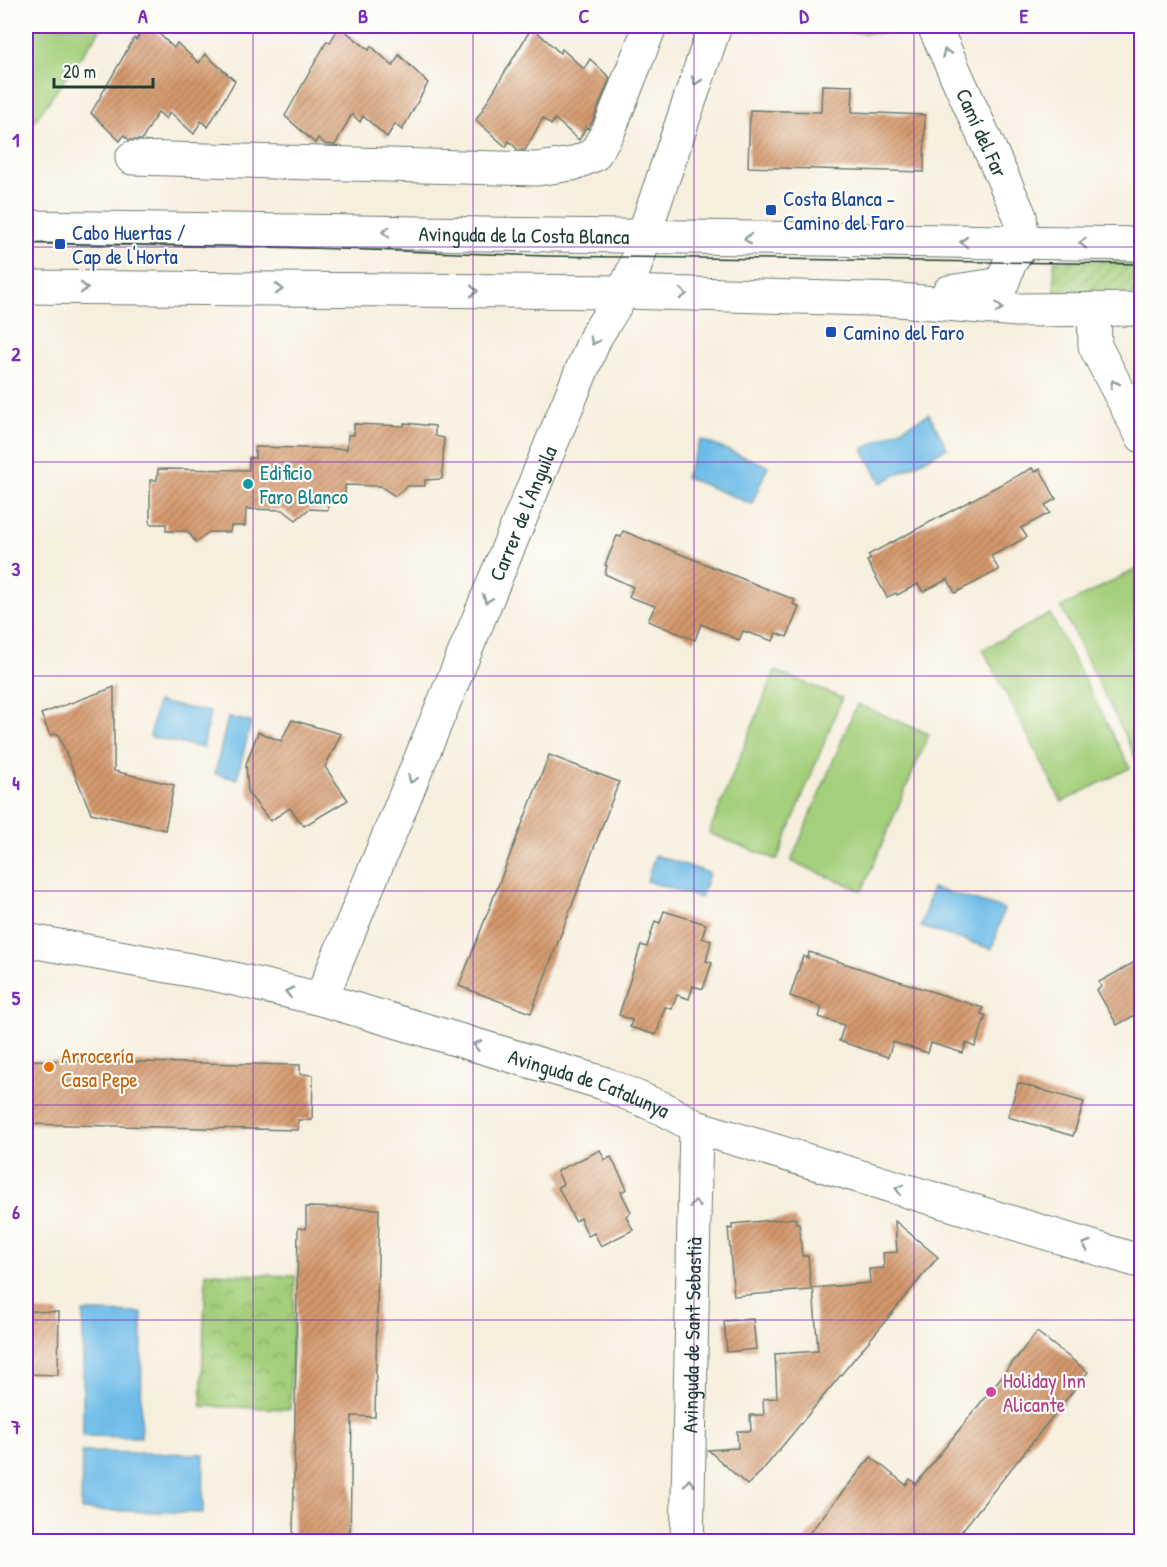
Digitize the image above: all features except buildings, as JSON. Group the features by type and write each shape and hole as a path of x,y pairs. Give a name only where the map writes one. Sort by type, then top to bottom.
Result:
{"street":[{"path":"132,158 537,169 572,164 594,155 609,130 650,26"},
{"name":"Carrer de l'Anguila","path":"321,999 596,336 624,292 640,258 643,237 715,26"},
{"name":"Camí del Far","path":"934,26 1020,216 1023,243"},
{"name":"Avinguda de la Costa Blanca","path":"26,227 1142,244"},
{"path":"899,300 1002,284 1010,262 1023,243"},
{"path":"26,287 624,292 899,300 1017,310 1142,309"},
{"path":"1094,309 1095,346 1142,436"},
{"name":"Avinguda de Catalunya","path":"26,940 217,975 321,999 603,1083 664,1109 696,1127 1142,1262"},
{"name":"Avinguda de Sant Sebastià","path":"687,1542 696,1127"}],"green space":[{"path":"26,26 103,26 26,133"},
{"path":"745,26 911,26 915,34 743,30"},
{"path":"1054,261 1141,262 1141,295 1055,294"},
{"path":"1141,567 1142,763 1139,764 1061,607"},
{"path":"1050,614 1130,768 1062,802 983,649"},
{"path":"775,671 842,698 777,860 709,833"},
{"path":"857,704 929,734 862,891 791,861"},
{"path":"206,1273 295,1276 290,1409 201,1406"}],"water":[{"path":"929,414 947,448 881,483 863,449"},
{"path":"701,440 768,466 752,504 685,477"},
{"path":"157,702 210,712 203,748 150,737"},
{"path":"228,717 251,722 237,779 215,774"},
{"path":"655,855 709,873 701,898 647,881"},
{"path":"932,888 1004,909 992,949 921,927"},
{"path":"83,1312 142,1313 141,1437 83,1436"},
{"path":"82,1452 204,1454 203,1513 81,1510"}],"tram line":[{"path":"26,243 281,247 546,256 1142,264"}],"place":[{"name":"Costa Blanca - Camino del Faro","path":"771,210"},
{"name":"Cabo Huertas / Cap de l'Horta","path":"60,244"},
{"name":"Camino del Faro","path":"831,332"},
{"name":"Edificio Faro Blanco","path":"248,484"},
{"name":"Arrocería Casa Pepe","path":"49,1067"},
{"name":"Holiday Inn Alicante","path":"991,1392"}]}
